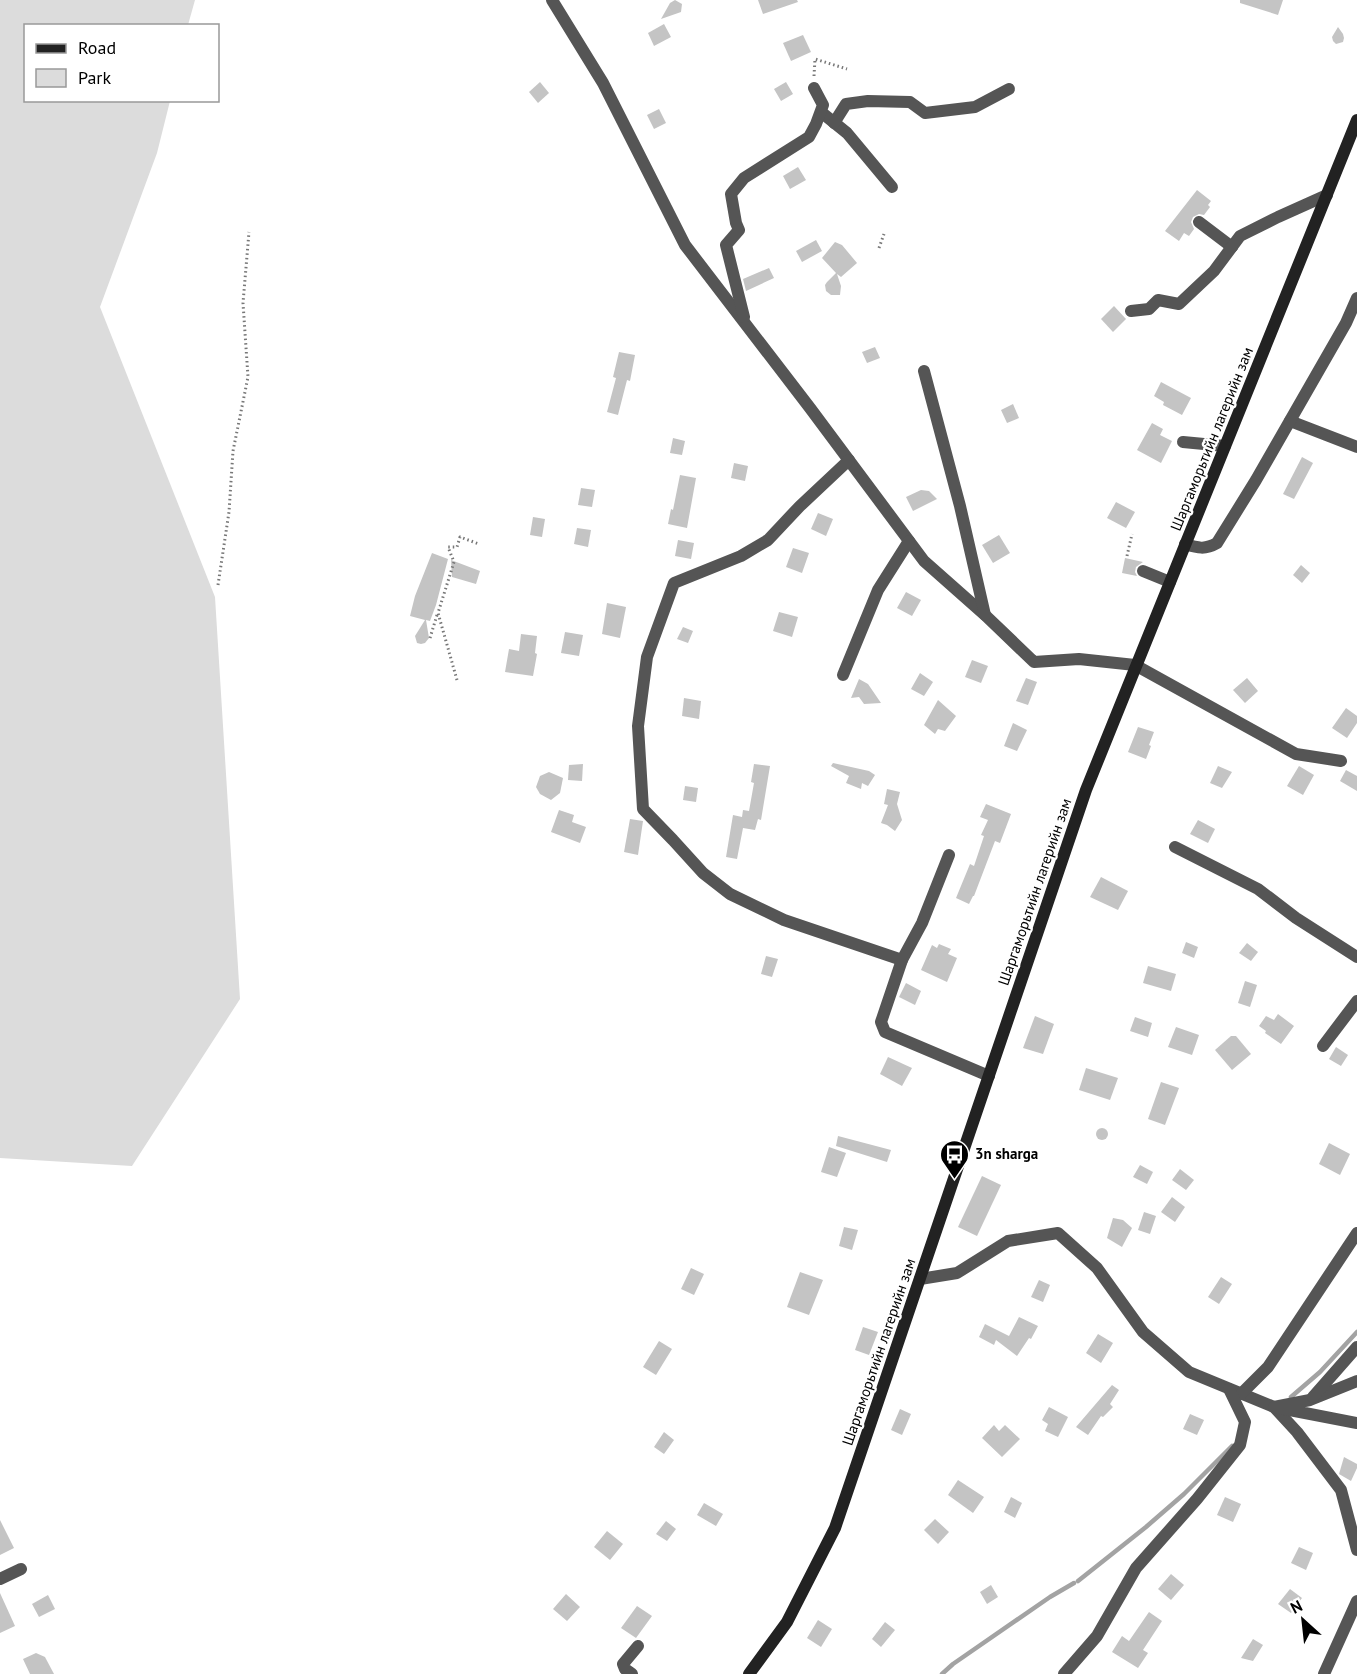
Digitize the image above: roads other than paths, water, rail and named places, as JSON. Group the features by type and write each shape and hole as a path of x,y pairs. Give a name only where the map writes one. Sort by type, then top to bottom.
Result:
{"street":[{"path":"552,0 603,83 684,244 924,561 986,615 1034,662 1079,659 1135,665 1296,754 1341,761"},
{"path":"746,324 726,245 740,230 736,223 731,194 744,178 809,137 823,105 814,88"},
{"path":"834,123 846,104 868,101 910,102 925,113 975,107 1009,89"},
{"path":"820,112 847,133 892,187"},
{"name":"Шаргаморьтийн лагерийн зам","path":"749,1674 787,1622 836,1528 1086,790 1357,120"},
{"path":"1131,311 1149,309 1158,300 1179,304 1214,271 1240,236 1327,195"},
{"path":"1199,222 1232,247"},
{"path":"1185,544 1202,549 1217,543 1346,323 1357,298"},
{"path":"924,371 986,615"},
{"path":"1290,421 1357,447"},
{"path":"1183,442 1225,446"},
{"path":"849,460 768,540 741,556 674,583 647,657 638,726 643,809 703,873 730,894 784,920 902,960"},
{"path":"843,675 878,590 909,541"},
{"path":"1143,571 1170,582"},
{"path":"1175,847 1258,889 1296,918 1357,957"},
{"path":"949,855 922,923 902,960 881,1022 885,1032 989,1076"},
{"path":"1323,1046 1357,1001"},
{"path":"920,1279 957,1273 1008,1241 1058,1233 1096,1268 1143,1332 1189,1372 1274,1407 1357,1423"},
{"path":"1235,1391 1268,1367 1357,1233"},
{"path":"1310,1400 1357,1347"},
{"path":"1274,1407 1310,1400 1357,1381"},
{"path":"1064,1674 1097,1636 1136,1568 1197,1499 1240,1445 1245,1422 1235,1391"},
{"path":"1274,1407 1297,1432 1341,1490 1357,1550"},
{"path":"0,1578 21,1569"},
{"path":"1324,1674 1357,1601"},
{"path":"632,1674 625,1670 623,1664 638,1646"}],"waterway":[{"path":"1291,1397 1320,1372 1357,1332"},
{"path":"1078,1581 1184,1494 1232,1446"},
{"path":"942,1674 1050,1597 1074,1583"}],"place":[{"name":"3n sharga","path":"954,1180"}]}
